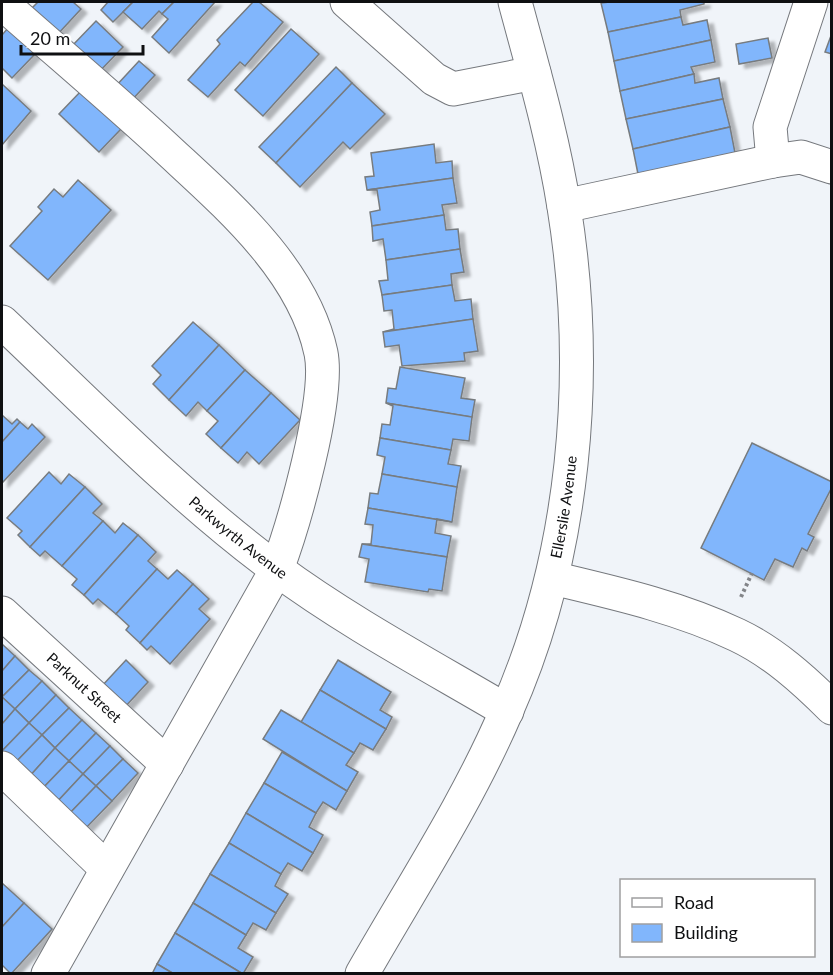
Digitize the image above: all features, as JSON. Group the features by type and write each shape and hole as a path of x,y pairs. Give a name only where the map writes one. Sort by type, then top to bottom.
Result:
{"street":[{"path":"347,2 434,79 453,89 534,73"},
{"name":"Ellerslie Avenue","path":"362,974 465,795 507,711 552,578 567,492 573,422 574,281 564,206 534,73 515,2"},
{"path":"773,161 770,127 811,2"},
{"path":"2,3 214,192 289,279 309,315 321,355 320,399 292,529 277,569 48,974"},
{"path":"564,206 773,161 801,157 831,167"},
{"name":"Parkwyrth Avenue","path":"2,322 190,498 277,569 319,599 507,711"},
{"path":"552,578 666,606 738,635 778,661 831,708"},
{"name":"Parknut Street","path":"2,613 167,764"},
{"path":"2,768 107,869"}],"path":[{"path":"738,604 752,573"}],"building":[{"path":"38,2 73,2 81,9 57,35 30,10"},
{"path":"108,2 133,2 113,22 101,10"},
{"path":"133,2 174,2 162,14 159,11 142,29 123,12"},
{"path":"174,2 215,2 169,53 152,37 168,19 162,14"},
{"path":"253,2 259,2 283,22 245,66 240,62 208,97 188,80 220,44 217,40"},
{"path":"704,2 704,4 680,10 681,17 608,32 601,3"},
{"path":"681,17 683,25 707,20 711,40 614,61 608,32"},
{"path":"96,21 123,47 99,72 72,46"},
{"path":"8,28 35,54 12,78 2,68 2,35"},
{"path":"291,29 319,54 263,116 235,90"},
{"path":"832,33 832,54 825,52"},
{"path":"768,38 772,58 739,64 736,44"},
{"path":"711,40 715,62 691,67 694,74 620,91 614,61"},
{"path":"139,61 155,75 131,101 115,87"},
{"path":"336,67 352,83 276,163 259,147"},
{"path":"694,74 695,83 719,78 723,99 626,119 620,91"},
{"path":"352,83 385,114 350,149 343,142 300,187 276,163"},
{"path":"2,84 31,111 2,145"},
{"path":"81,91 121,129 99,152 59,114"},
{"path":"723,99 730,127 633,149 626,119"},
{"path":"730,127 736,158 639,179 633,149"},
{"path":"434,144 436,163 452,161 453,178 367,190 365,177 374,176 371,153"},
{"path":"453,178 457,203 442,205 444,215 372,226 370,212 380,210 377,190 367,190"},
{"path":"78,180 111,210 48,280 10,246 42,211 38,207 54,189 63,197"},
{"path":"444,215 446,230 458,229 460,249 386,260 383,239 373,241 372,226"},
{"path":"460,249 464,272 451,274 452,285 382,295 379,281 388,280 386,260"},
{"path":"452,285 455,301 471,299 473,319 383,332 394,329 392,310 384,311 382,295"},
{"path":"473,319 478,351 464,353 465,361 402,366 399,345 385,347 383,332"},
{"path":"193,322 219,345 169,400 153,384 161,375 152,366"},
{"path":"219,345 245,370 207,411 198,402 186,416 169,400"},
{"path":"400,367 465,378 461,398 475,400 472,417 386,403 388,388 396,389"},
{"path":"245,370 271,393 221,448 206,434 218,421 207,411"},
{"path":"271,393 300,420 259,464 247,452 238,463 221,448"},
{"path":"386,403 472,417 469,441 453,439 451,450 380,438 382,424 390,425 393,406"},
{"path":"2,415 12,424 17,419 20,422 2,442"},
{"path":"20,422 28,429 32,424 45,437 2,483 2,442"},
{"path":"380,438 451,450 448,464 461,466 457,487 382,474 385,457 377,455"},
{"path":"752,443 832,482 832,487 808,534 814,537 807,551 802,548 793,567 775,559 764,580 701,548"},
{"path":"49,472 61,484 69,474 85,487 30,547 18,535 22,531 7,518"},
{"path":"382,474 457,487 452,522 368,508 370,493 378,494"},
{"path":"85,487 102,504 93,513 103,521 62,566 45,551 40,556 30,547"},
{"path":"368,508 437,519 435,533 451,536 447,557 362,544 371,544 373,525 365,524"},
{"path":"103,521 115,533 123,523 138,535 84,595 72,585 77,579 62,566"},
{"path":"138,535 156,552 148,561 157,569 116,614 98,599 93,604 84,595"},
{"path":"362,544 447,557 442,591 429,589 428,592 365,582 369,559 359,557"},
{"path":"157,569 168,579 177,570 193,584 140,643 126,630 129,626 116,614"},
{"path":"193,584 209,599 199,609 210,619 170,664 151,646 147,650 140,643"},
{"path":"2,644 15,656 2,671"},
{"path":"15,656 29,670 2,697 2,671"},
{"path":"126,660 148,682 124,708 101,687"},
{"path":"338,660 391,692 380,710 392,717 386,729 320,690"},
{"path":"29,670 42,681 15,709 2,697"},
{"path":"42,681 56,695 29,723 15,709"},
{"path":"320,690 386,729 373,750 360,743 354,753 301,722"},
{"path":"56,695 69,708 42,735 29,723"},
{"path":"2,697 15,709 2,724"},
{"path":"69,708 82,720 55,748 42,735"},
{"path":"15,709 29,723 2,751 2,724"},
{"path":"281,710 354,753 346,765 358,772 347,791 263,739"},
{"path":"82,720 96,733 69,761 55,748"},
{"path":"29,723 42,735 14,764 2,751"},
{"path":"96,733 110,746 83,774 69,761"},
{"path":"42,735 55,748 29,777 14,764"},
{"path":"110,746 123,759 96,786 83,774"},
{"path":"55,748 69,761 42,789 29,777"},
{"path":"282,752 347,791 336,810 323,802 316,813 264,783"},
{"path":"123,759 138,773 112,801 96,786"},
{"path":"69,761 83,774 56,803 42,789"},
{"path":"83,774 96,786 68,815 56,803"},
{"path":"264,783 316,813 309,827 323,835 313,853 246,813"},
{"path":"96,786 112,801 84,830 68,815"},
{"path":"246,813 313,853 302,871 288,863 281,874 229,843"},
{"path":"229,843 281,874 275,886 288,894 276,913 210,874"},
{"path":"210,874 276,913 266,930 253,923 246,935 193,903"},
{"path":"2,883 24,903 2,927"},
{"path":"24,903 52,929 11,974 2,965 2,927"},
{"path":"193,903 246,935 238,948 253,957 243,974 175,933"},
{"path":"175,933 243,974 174,974 157,964"},
{"path":"157,964 174,974 152,974"}]}
